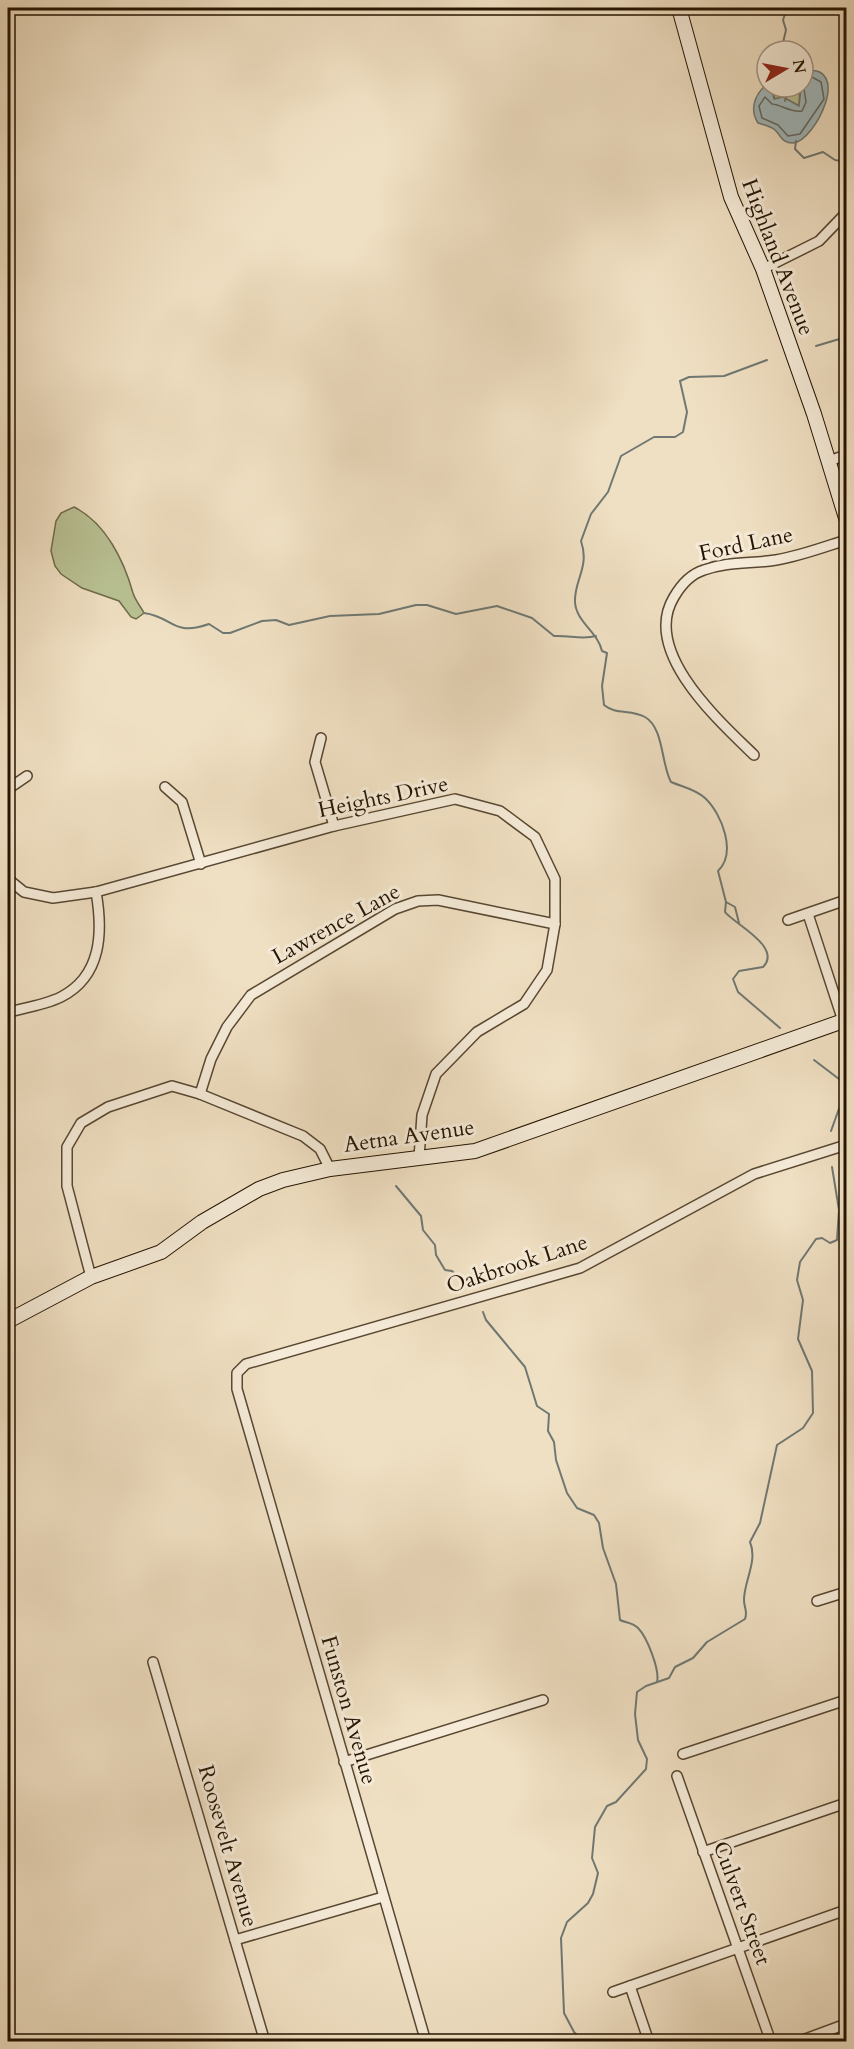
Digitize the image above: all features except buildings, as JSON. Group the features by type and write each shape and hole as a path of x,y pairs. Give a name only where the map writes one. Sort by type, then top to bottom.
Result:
{"street":[{"name":"Highland Avenue","path":"679,8 731,197 763,269 829,461 846,518"},
{"path":"763,269 819,241 846,213"},
{"path":"829,461 846,454"},
{"name":"Ford Lane","path":"754,755 724,726 675,663 665,637 671,602 680,588 702,570 733,563 778,560 846,540"},
{"path":"321,738 315,762 334,826"},
{"path":"8,789 27,776"},
{"path":"165,787 182,802 201,864"},
{"name":"Heights Drive","path":"8,879 24,892 53,898 96,892 334,826 455,799 500,811 536,837 555,879 555,924 547,970 524,1004 477,1032 436,1074 422,1115 419,1158"},
{"path":"8,1012 60,998 76,988 95,963 101,922 96,892"},
{"name":"Lawrence Lane","path":"200,1094 211,1059 227,1028 250,995 395,909 418,901 438,900 555,924"},
{"path":"788,920 846,900"},
{"path":"808,914 845,1020"},
{"name":"Aetna Avenue","path":"8,1321 91,1277 161,1252 202,1222 259,1189 283,1180 330,1169 474,1151 845,1020"},
{"path":"91,1277 67,1186 67,1147 81,1123 108,1107 172,1086 200,1094 303,1136 320,1149 330,1169"},
{"name":"Oakbrook Lane","path":"237,1389 237,1373 246,1364 579,1268 754,1174 841,1144 846,1145"},
{"name":"Funston Avenue","path":"237,1389 426,2042"},
{"path":"817,1601 846,1592"},
{"name":"Roosevelt Avenue","path":"153,1662 265,2042"},
{"path":"344,1762 543,1700"},
{"path":"683,1754 846,1700"},
{"name":"Culvert Street","path":"676,1776 771,2042"},
{"path":"703,1852 846,1803"},
{"path":"235,1940 383,1897"},
{"path":"613,1992 846,1910"},
{"path":"630,1986 649,2042"},
{"path":"797,2042 846,2024"}],"green space":[{"path":"787,99 799,99 799,106"},
{"path":"74,507 95,523 119,556 134,596 144,613 136,619 131,617 119,601 82,588 61,574 55,566 51,551 56,521 61,513"}],"water":[{"path":"815,71 818,71 826,78 828,90 825,103 811,130 802,139 793,143 784,141 775,130 758,123 755,118 756,99 787,99 799,106 800,99 815,99"}],"waterway":[{"path":"784,39 786,30 783,20 787,8"},
{"path":"796,141 795,149 804,158 823,152 835,160 846,162"},
{"path":"816,346 846,337"},
{"path":"767,360 724,376 689,377 680,381 687,412 683,432 675,437 654,437 621,456 608,492 591,514 581,541 584,558 575,602 579,615 600,644 602,651 607,653 602,686 604,705 614,710 640,715 651,722 656,729 671,782 693,790 705,798 722,823 727,844 724,863 718,871 726,902 725,912 754,936 767,952 767,959 763,967 739,971 733,979 738,992 780,1028"},
{"path":"144,613 180,627 209,624 223,633 230,633 262,621 276,620 289,625 330,616 379,614 416,605 427,605 456,614 497,606 532,618 554,636 586,638 596,636"},
{"path":"726,902 735,907 739,923"},
{"path":"814,1060 839,1079 845,1092 831,1131"},
{"path":"584,2042 574,2032 564,2013 561,1938 567,1922 588,1903 593,1894 598,1873 592,1858 595,1827 607,1806 616,1802 646,1769 647,1759 638,1740 635,1714 637,1692 646,1686 669,1678 675,1667 693,1658 707,1642 745,1619 745,1593 752,1564 750,1542 760,1523 777,1445 803,1428 813,1413 812,1371 798,1339 803,1300 797,1280 800,1262 816,1239 822,1238 830,1243 837,1240 839,1210 832,1167"},
{"path":"396,1186 421,1216 423,1230 435,1245 436,1255 445,1270 452,1271 461,1281"},
{"path":"483,1312 486,1320 525,1367 537,1406 549,1414 548,1431 554,1442 556,1460 567,1493 577,1508 594,1515 599,1523 603,1548 616,1584 620,1620 636,1626 642,1632 655,1662 657,1682"}]}
